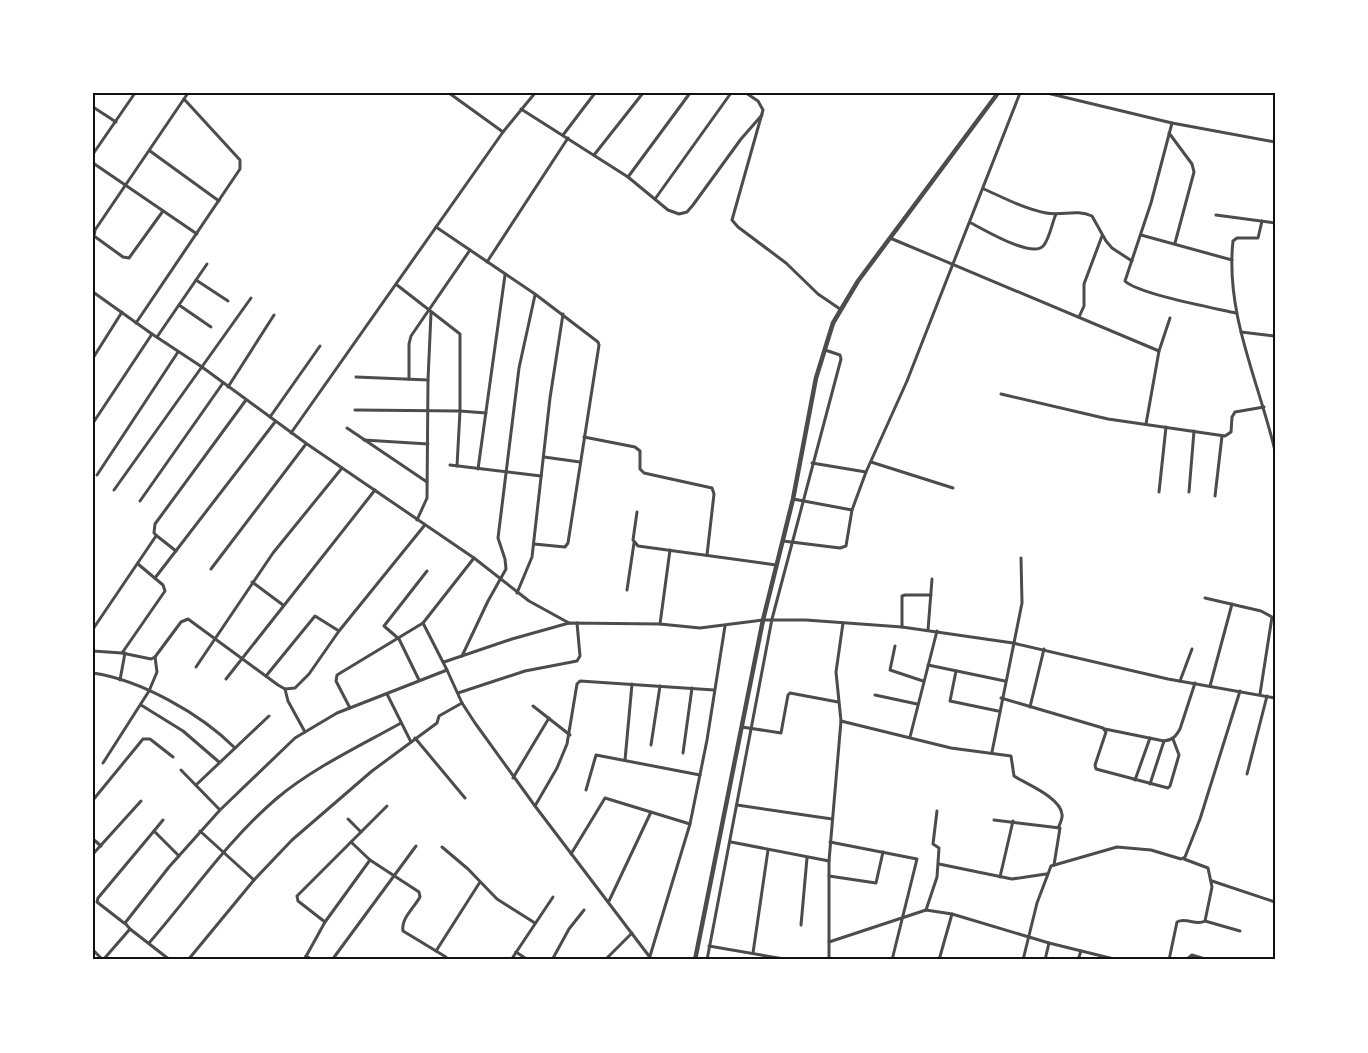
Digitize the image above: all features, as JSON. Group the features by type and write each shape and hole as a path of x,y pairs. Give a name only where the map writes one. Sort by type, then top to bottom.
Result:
{"street":[{"path":"93,154 135,93"},
{"path":"163,211 129,258 94,236 95,230 188,93"},
{"path":"291,433 503,132 535,93"},
{"path":"563,135 595,93"},
{"path":"594,155 643,93"},
{"path":"628,177 690,93"},
{"path":"655,199 732,93"},
{"path":"746,93 760,104 763,110 732,220 786,263 818,294 840,309"},
{"path":"695,960 768,620 798,499 810,408 830,352 833,323 840,309 894,240 998,93"},
{"path":"788,541 845,547 852,510 866,472 907,381 954,266 1020,93"},
{"path":"1047,93 1172,123 1275,142"},
{"path":"452,94 503,132"},
{"path":"136,323 239,173 240,160 184,99"},
{"path":"93,107 116,122"},
{"path":"521,109 628,177 675,213 687,212 741,139 762,115"},
{"path":"1172,123 1141,235 1125,281 1128,284 1179,300 1236,314"},
{"path":"1169,133 1192,164 1194,172 1175,243"},
{"path":"487,262 568,138"},
{"path":"93,144 98,147"},
{"path":"149,151 219,201"},
{"path":"93,163 197,234"},
{"path":"984,189 1029,208 1056,214 1077,211 1092,216 1112,248 1131,261"},
{"path":"971,223 1017,246 1038,249 1044,246 1056,214"},
{"path":"1216,215 1275,223"},
{"path":"1262,221 1258,238 1234,239 1232,244 1236,314 1275,451"},
{"path":"436,227 563,314 599,345 567,546 534,544"},
{"path":"1079,317 1084,302 1086,281 1103,235"},
{"path":"1141,235 1233,260"},
{"path":"894,240 1159,351"},
{"path":"409,379 409,344 417,325 470,250"},
{"path":"157,337 207,264"},
{"path":"478,469 505,275"},
{"path":"196,280 228,301"},
{"path":"397,285 460,334 458,466"},
{"path":"93,292 202,367 275,422 474,558 517,593 569,623"},
{"path":"462,656 506,564 498,538 519,368 535,294"},
{"path":"114,490 251,298"},
{"path":"179,305 211,327"},
{"path":"93,358 122,312"},
{"path":"417,520 426,504 428,482 428,380 432,313"},
{"path":"517,593 527,572 534,544 550,398 563,314"},
{"path":"228,387 274,315"},
{"path":"1146,424 1159,351 1170,318"},
{"path":"1240,332 1275,336"},
{"path":"93,423 152,334"},
{"path":"270,417 320,346"},
{"path":"97,475 178,352"},
{"path":"707,960 731,842 746,728 768,620 776,565 788,541 798,499 812,463 841,358 840,355 830,352"},
{"path":"356,378 428,380"},
{"path":"140,501 223,384"},
{"path":"1001,394 1089,416 1222,436 1229,435 1231,432 1232,417 1235,412 1264,407"},
{"path":"176,551 154,533 155,524 246,400"},
{"path":"355,410 486,413"},
{"path":"155,578 275,422"},
{"path":"1159,492 1166,427"},
{"path":"347,428 428,482"},
{"path":"1189,492 1194,431"},
{"path":"1215,496 1222,436"},
{"path":"584,437 636,447 640,451 640,469 644,473 712,488 714,494 707,555"},
{"path":"364,440 428,444"},
{"path":"211,569 307,444"},
{"path":"544,457 579,462"},
{"path":"871,462 953,488"},
{"path":"812,463 866,472"},
{"path":"450,465 541,476"},
{"path":"196,667 252,582 342,468"},
{"path":"226,679 375,490"},
{"path":"798,499 852,510"},
{"path":"627,590 637,512"},
{"path":"93,651 124,653 147,659 154,657 182,622 188,619 240,659 285,689 295,688 309,674 339,631 424,526"},
{"path":"93,629 157,536"},
{"path":"634,543 638,546 776,565"},
{"path":"660,624 670,550"},
{"path":"350,708 336,681 337,675 423,623 474,558"},
{"path":"992,752 998,711 1022,603 1023,581 1020,558"},
{"path":"120,680 124,653 165,591 163,585 138,564"},
{"path":"418,680 399,639 385,628 385,624 427,571"},
{"path":"928,630 932,579"},
{"path":"252,582 283,605"},
{"path":"902,627 902,596 931,595"},
{"path":"1205,598 1261,611 1272,617 1260,694"},
{"path":"1210,686 1232,604"},
{"path":"266,676 315,616 339,631"},
{"path":"444,663 512,639 569,623 660,624 700,628 768,620 843,623 937,631 1013,643 1180,681 1275,698"},
{"path":"423,623 462,703 513,778 651,958"},
{"path":"458,693 525,671 577,661 580,656 577,623"},
{"path":"829,960 829,861 841,721 836,672 843,623"},
{"path":"651,958 690,824 725,626"},
{"path":"910,737 937,631"},
{"path":"895,646 890,670 923,681"},
{"path":"1030,707 1044,649"},
{"path":"1180,681 1192,649"},
{"path":"103,763 149,691 157,672 154,657"},
{"path":"928,665 1005,681"},
{"path":"125,923 200,831 284,747 305,732 350,708 447,670"},
{"path":"956,671 950,699 952,703 998,711"},
{"path":"93,673 149,691 216,730 235,748"},
{"path":"536,806 561,760 570,735 578,682 714,690"},
{"path":"1001,698 1105,729 1164,741 1173,738 1180,729 1195,683"},
{"path":"624,760 632,684"},
{"path":"651,745 660,686"},
{"path":"683,753 692,688"},
{"path":"285,689 288,701 305,732"},
{"path":"1184,859 1200,819 1240,690"},
{"path":"387,693 411,742"},
{"path":"746,728 781,733 790,693 838,702"},
{"path":"875,695 917,704"},
{"path":"1246,774 1267,696"},
{"path":"188,960 254,880 292,840 372,771 437,723 439,716 462,703"},
{"path":"141,705 183,731 219,762"},
{"path":"533,706 570,735"},
{"path":"196,785 269,716"},
{"path":"513,778 549,718"},
{"path":"841,721 951,748 1011,756 1014,776 1043,791 1060,809 1062,815 1058,828 1061,831 1054,865"},
{"path":"149,944 223,853 271,804 310,773 400,723"},
{"path":"1105,729 1095,765 1096,770 1170,788 1179,755 1173,738"},
{"path":"415,738 465,798"},
{"path":"1135,780 1150,738"},
{"path":"93,800 143,739 150,740 173,757"},
{"path":"1150,784 1164,741"},
{"path":"586,790 596,755 700,775"},
{"path":"181,770 220,810"},
{"path":"571,854 605,798 690,824"},
{"path":"93,854 141,801"},
{"path":"737,805 832,819"},
{"path":"325,922 298,901 297,896 387,806"},
{"path":"926,910 939,864 939,848 933,844 937,811"},
{"path":"609,901 651,812"},
{"path":"348,819 361,832"},
{"path":"163,820 97,902 170,960"},
{"path":"994,820 1058,828"},
{"path":"1000,877 1013,821"},
{"path":"154,831 178,856"},
{"path":"200,831 254,880"},
{"path":"93,839 100,846"},
{"path":"351,842 370,860 420,894 419,901 403,922 403,931 446,957"},
{"path":"731,842 829,861"},
{"path":"830,842 914,858 918,861 892,960"},
{"path":"332,960 416,846"},
{"path":"442,847 468,869 497,899 535,923"},
{"path":"1023,960 1027,937 1050,867 1117,847 1151,850 1206,865 1212,881 1205,921"},
{"path":"753,953 768,850"},
{"path":"829,876 876,883 883,852"},
{"path":"801,925 807,858"},
{"path":"313,960 305,958 325,922 370,860"},
{"path":"939,864 1019,879 1047,874"},
{"path":"1212,881 1275,902"},
{"path":"436,951 480,882"},
{"path":"511,960 553,897"},
{"path":"552,960 569,929 584,910"},
{"path":"829,942 926,910 952,914 1027,937 1118,960"},
{"path":"939,960 952,914"},
{"path":"1169,960 1177,922 1181,920 1200,923 1205,921 1240,931"},
{"path":"93,950 103,960 130,929"},
{"path":"605,960 632,933"},
{"path":"1045,960 1049,943"},
{"path":"710,946 790,960"},
{"path":"1078,960 1081,951"},
{"path":"516,952 528,960"},
{"path":"1186,960 1192,955 1208,960"}]}
